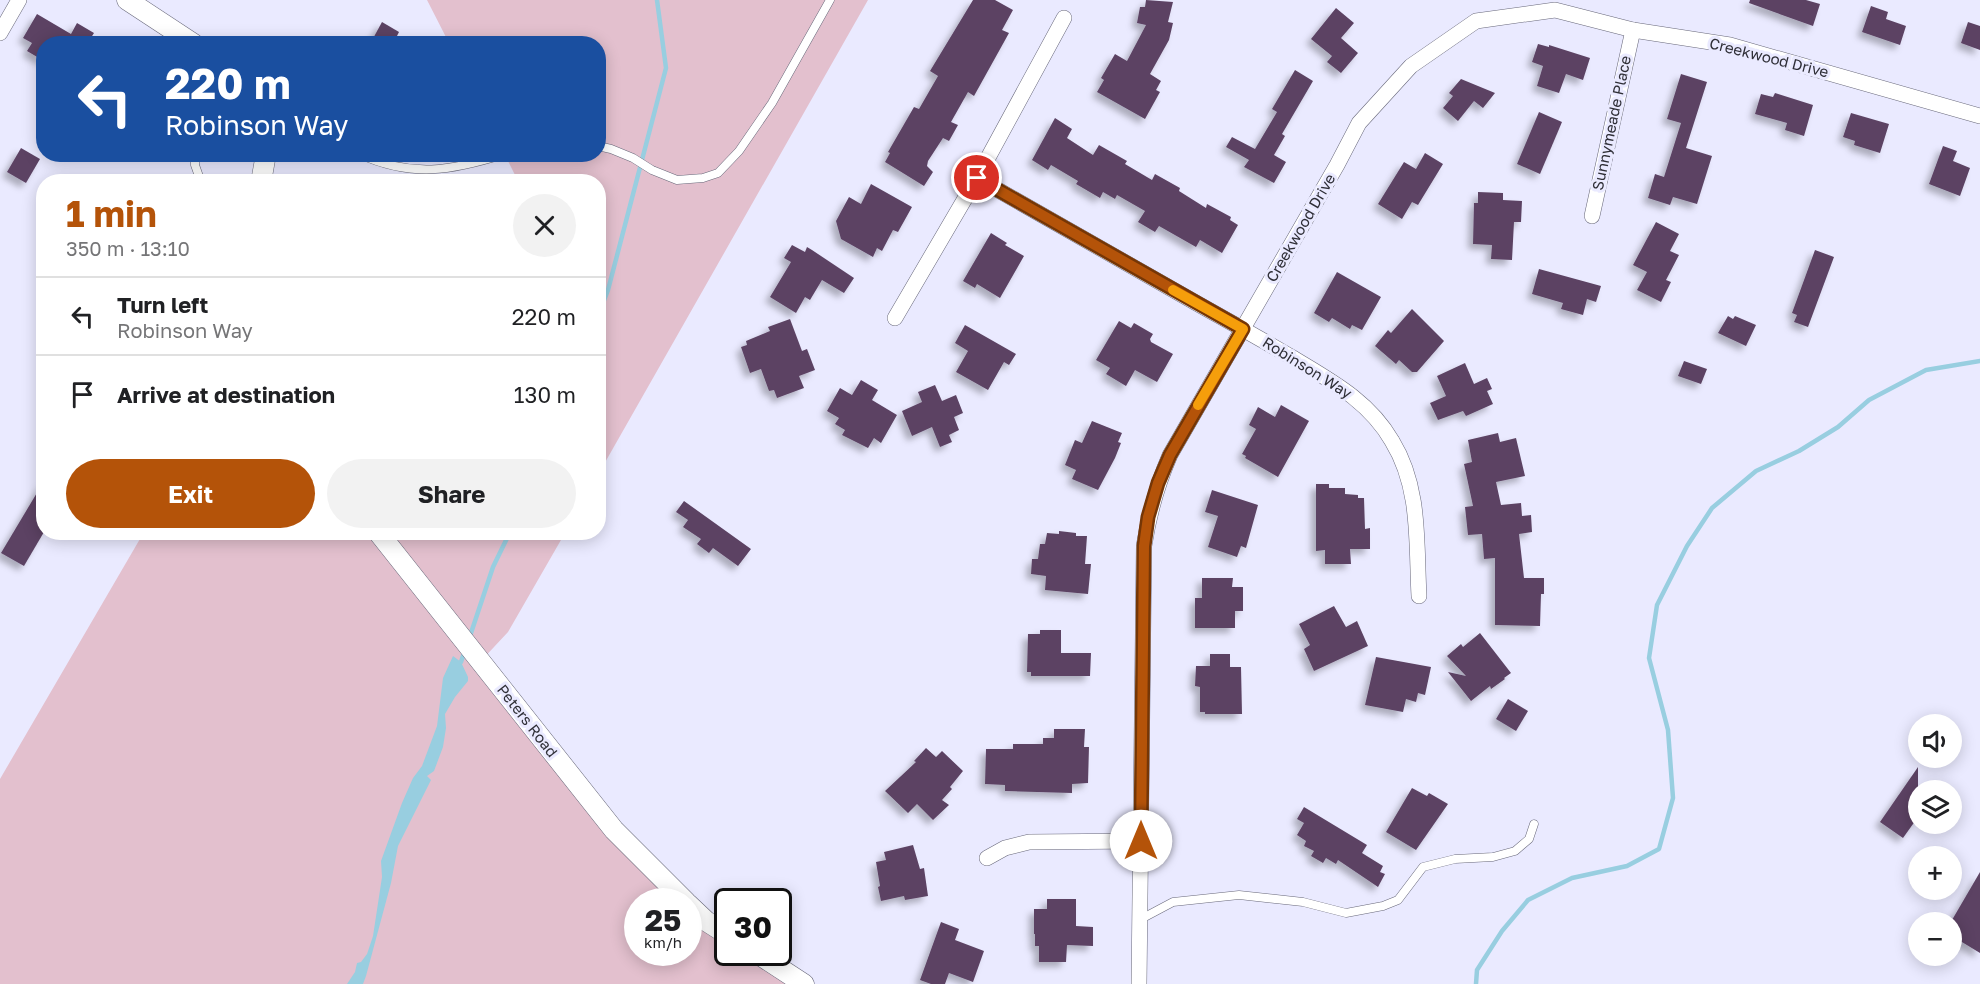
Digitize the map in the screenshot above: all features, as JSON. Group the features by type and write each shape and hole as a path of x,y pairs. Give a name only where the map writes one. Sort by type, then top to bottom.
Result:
{"street":[{"path":"0,33 19,0"},
{"path":"127,0 182,36"},
{"name":"Creekwood Drive","path":"1139,984 1144,557 1148,517 1158,483 1170,455 1359,123 1411,66 1476,21 1555,5 1633,30 1730,45 1980,116"},
{"path":"895,318 977,178 1064,18"},
{"name":"Sunnymeade Place","path":"1592,216 1633,30"},
{"name":"Robinson Way","path":"977,178 1243,329 1346,390 1364,405 1384,428 1408,473 1416,511 1419,596"},
{"name":"Peters Road","path":"384,540 614,830 673,888"},
{"path":"987,858 1005,848 1029,842 1141,841"},
{"name":"Peters Road","path":"702,917 714,926"},
{"path":"776,966 804,984"}],"lane":[{"path":"606,147 677,180 703,178 717,173 739,151 772,103 830,0"},
{"path":"377,162 406,170 435,170 477,162"},
{"path":"1141,919 1173,902 1239,895 1303,902 1346,913 1383,906 1398,900 1423,867 1455,859 1493,857 1515,851 1529,839 1534,824"}],"shaded area":[{"path":"427,0 868,0 606,461 606,174 514,174 508,162 606,162 606,36 445,36"},
{"path":"139,540 561,540 508,632 480,662 675,888 624,888 624,966 702,966 702,915 714,924 714,966 776,966 804,984 0,984 0,779"}],"water":[{"path":"453,656 461,662 468,681 445,714 446,728 443,747 434,771 427,776 431,780 398,846 391,883 363,984 347,984 355,972 357,963 361,962 367,954 373,936 382,877 381,861 402,803 413,778 422,766 437,726 443,678"}],"building":[{"path":"973,0 995,0 1013,10 1002,30 1009,33 974,96 968,92 951,122 958,125 949,141 943,138 928,161 927,166 933,172 924,186 885,162 890,153 888,152 914,107 919,109 938,76 930,71"},
{"path":"1146,0 1173,2 1168,22 1173,23 1169,40 1150,74 1161,81 1156,90 1160,92 1145,119 1097,92 1104,80 1101,78 1115,54 1127,61 1146,25 1137,23 1140,7 1145,7"},
{"path":"1750,0 1806,0 1820,4 1813,26 1749,3"},
{"path":"1871,6 1888,12 1886,19 1906,26 1900,45 1862,32"},
{"path":"1336,8 1354,23 1341,38 1358,53 1341,73 1327,62 1332,56 1311,39"},
{"path":"37,14 71,34 77,23 94,33 92,36 36,36 36,56 27,51 32,43 23,38"},
{"path":"382,22 399,32 397,36 374,36"},
{"path":"1968,22 1980,26 1980,50 1961,43"},
{"path":"1538,44 1549,47 1549,45 1590,58 1583,80 1566,74 1559,93 1537,86 1543,66 1532,62"},
{"path":"1295,70 1313,81 1282,134 1285,136 1274,155 1286,162 1274,183 1244,167 1249,160 1226,147 1232,137 1255,149 1277,112 1272,109"},
{"path":"1681,74 1707,82 1686,148 1712,156 1697,204 1673,197 1670,205 1648,198 1655,174 1664,177 1681,123 1667,119"},
{"path":"1461,79 1495,93 1483,108 1474,101 1458,121 1443,108 1453,96 1449,93"},
{"path":"1775,93 1813,105 1804,136 1785,130 1787,123 1755,114 1761,94 1773,97"},
{"path":"1539,112 1562,122 1540,174 1517,164"},
{"path":"1851,113 1889,124 1880,153 1854,145 1855,141 1843,137"},
{"path":"1055,118 1072,129 1067,138 1093,155 1099,145 1127,161 1125,164 1152,180 1155,174 1180,188 1179,191 1206,208 1207,204 1231,217 1230,220 1238,225 1222,253 1200,240 1196,247 1159,226 1155,232 1138,222 1145,211 1117,195 1115,199 1103,192 1100,198 1076,184 1078,181 1051,165 1048,170 1032,160"},
{"path":"1943,146 1957,151 1953,161 1970,168 1960,196 1929,184"},
{"path":"21,148 36,157 36,162 38,162 26,183 7,172"},
{"path":"1425,153 1443,164 1418,205 1412,202 1402,219 1378,204 1404,162 1416,169"},
{"path":"871,184 912,207 898,232 893,230 882,251 877,248 873,257 841,239 836,221 849,197 861,204"},
{"path":"1478,192 1503,193 1503,200 1522,201 1521,222 1514,222 1512,260 1491,259 1492,245 1473,244 1474,203 1478,203"},
{"path":"1656,222 1679,234 1670,251 1679,255 1666,280 1671,282 1661,302 1637,290 1647,272 1633,265"},
{"path":"991,233 1007,243 1005,245 1024,256 1000,298 977,284 975,288 963,281"},
{"path":"792,245 805,252 807,247 854,278 844,293 822,280 810,300 805,297 796,313 770,297 791,262 784,258"},
{"path":"1815,250 1834,257 1808,327 1794,322 1797,315 1792,313"},
{"path":"1539,269 1601,286 1596,302 1587,299 1583,315 1561,309 1563,303 1532,294"},
{"path":"1337,272 1381,297 1362,330 1352,325 1350,329 1332,318 1329,322 1314,313"},
{"path":"1412,309 1444,341 1417,372 1412,372 1399,360 1396,364 1375,346 1388,330 1391,333"},
{"path":"1728,316 1733,319 1735,316 1756,325 1746,346 1718,333"},
{"path":"790,319 802,351 807,349 815,370 799,376 804,388 777,398 774,390 769,391 761,369 750,373 741,347 747,345 746,341 770,331 768,327"},
{"path":"1119,321 1131,328 1134,323 1153,334 1151,342 1173,354 1157,382 1135,370 1126,386 1106,374 1110,368 1096,360"},
{"path":"965,325 1016,354 1009,365 1004,362 988,390 956,372 968,351 955,343"},
{"path":"1684,361 1707,369 1701,384 1678,376"},
{"path":"1465,363 1474,384 1487,378 1492,389 1487,391 1493,404 1466,416 1463,411 1438,420 1430,403 1446,396 1437,376"},
{"path":"861,380 878,390 872,400 897,415 881,443 874,438 868,448 842,435 845,430 835,424 839,418 827,411 840,388 852,395"},
{"path":"935,385 942,401 956,395 963,413 954,417 959,430 949,435 952,442 940,447 932,427 912,436 902,411 922,402 918,392"},
{"path":"1281,405 1309,421 1278,477 1242,454 1256,429 1249,425 1258,407 1275,417"},
{"path":"1092,421 1122,433 1115,458 1098,490 1072,479 1076,470 1065,465 1075,440 1082,443"},
{"path":"1498,433 1500,442 1516,438 1525,476 1496,482 1501,505 1521,503 1522,516 1531,515 1532,532 1519,534 1524,578 1544,578 1540,626 1495,625 1495,558 1484,559 1482,534 1468,535 1465,507 1473,506 1464,464 1472,462 1468,440"},
{"path":"1316,484 1329,484 1329,488 1345,488 1345,494 1364,498 1365,529 1370,528 1370,549 1350,549 1351,564 1325,564 1325,550 1316,551"},
{"path":"1212,490 1258,505 1246,548 1241,546 1237,557 1208,547 1218,516 1205,512"},
{"path":"36,494 36,540 39,540 24,566 1,553"},
{"path":"684,501 751,549 738,566 713,548 709,553 697,544 701,539 683,527 688,520 676,512"},
{"path":"1059,531 1076,533 1076,536 1087,536 1085,564 1091,564 1088,594 1045,590 1046,576 1031,574 1032,559 1038,559 1040,544 1045,544 1047,533 1059,534"},
{"path":"1202,578 1233,578 1232,587 1243,587 1243,611 1235,611 1235,628 1195,628 1195,598 1202,598"},
{"path":"1334,606 1346,627 1357,621 1368,646 1314,671 1304,649 1310,645 1299,624"},
{"path":"1040,630 1061,630 1061,653 1091,653 1090,676 1031,676 1031,672 1027,672 1028,634 1040,634"},
{"path":"1480,633 1511,673 1471,701 1448,672 1466,676 1447,656 1461,644 1463,647"},
{"path":"1210,654 1230,654 1230,667 1241,667 1242,714 1200,712 1200,687 1195,686 1196,666 1210,666"},
{"path":"1376,657 1431,667 1425,695 1418,693 1416,702 1406,699 1403,712 1365,705"},
{"path":"1508,699 1528,711 1516,731 1496,719"},
{"path":"1054,729 1085,729 1084,747 1089,747 1088,783 1072,784 1072,793 1005,791 1005,785 985,784 986,749 1013,749 1013,744 1043,744 1043,738 1054,738"},
{"path":"926,748 936,757 942,751 963,771 942,800 949,805 933,820 917,804 908,813 885,791 916,762 914,761"},
{"path":"1917,768 1918,768 1918,780 1909,780"},
{"path":"1908,781 1908,831 1903,838 1880,822"},
{"path":"1412,788 1427,796 1429,793 1448,804 1416,850 1386,832"},
{"path":"1304,807 1367,845 1362,853 1383,866 1380,872 1385,874 1378,887 1338,860 1336,864 1326,858 1323,863 1311,856 1314,851 1304,846 1306,841 1297,835 1304,823 1297,819"},
{"path":"913,845 920,869 924,868 928,896 905,900 904,896 881,901 876,862 886,860 884,852"},
{"path":"1980,872 1980,953 1962,942 1962,912 1957,912"},
{"path":"1047,899 1076,899 1076,926 1093,927 1093,946 1067,945 1066,962 1039,962 1039,946 1035,946 1034,909 1047,909"},
{"path":"941,922 959,929 955,940 984,951 973,982 949,973 945,984 931,984 920,980"}],"waterway":[{"path":"606,295 666,68 657,0"},
{"path":"1476,984 1477,970 1502,931 1528,900 1572,878 1627,866 1659,849 1673,798 1668,730 1649,658 1657,605 1687,546 1712,508 1756,471 1799,451 1838,427 1869,400 1926,370 1980,361"},
{"path":"469,639 493,567 506,540"},
{"path":"461,662 465,650"}],"slow traffic":[{"path":"1173,290 1243,329 1198,405"}],"route":[{"path":"977,178 1243,329 1170,455 1158,483 1148,517 1144,546 1141,841"}]}
